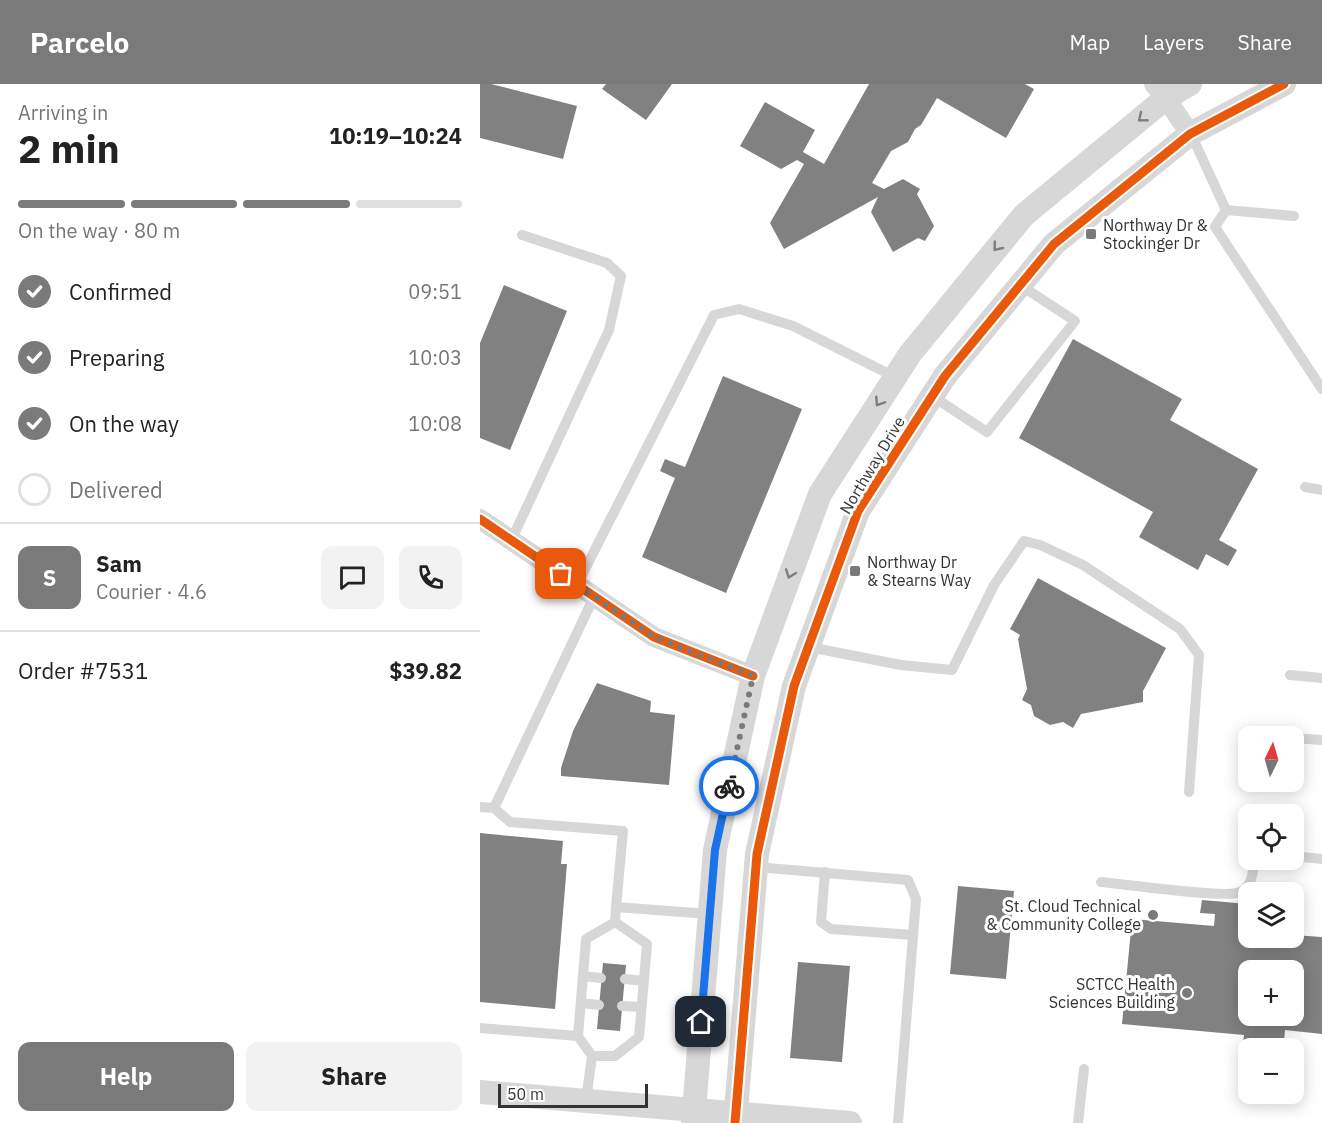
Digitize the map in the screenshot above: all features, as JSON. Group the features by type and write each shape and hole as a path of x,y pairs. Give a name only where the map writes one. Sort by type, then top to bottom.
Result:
{"street":[{"name":"Northway Drive","path":"693,1116 715,850 753,676 820,494 910,354 1024,215 1160,91 1190,84"},
{"name":"Northway Drive","path":"735,1118 757,854 794,687 858,511 945,376 1054,244 1190,134 1284,84"},
{"path":"1160,91 1190,134"},
{"path":"480,519 654,637 753,676"},
{"path":"480,1092 586,1100 693,1116 850,1123"}],"lane":[{"path":"1190,134 1226,210"},
{"path":"1226,210 1294,216"},
{"path":"1226,210 1215,227 1322,389"},
{"path":"512,541 609,330 621,276 607,263 522,235"},
{"path":"932,396 987,432 1075,321 1020,285"},
{"path":"577,585 714,315 739,309 793,326 895,377"},
{"path":"1305,487 1322,490"},
{"path":"808,647 901,665 952,669 994,585 1024,542 1040,545 1083,565 1180,629 1199,655 1189,792"},
{"path":"494,808 594,597"},
{"path":"1290,675 1322,678"},
{"path":"1304,739 1322,740"},
{"path":"480,807 494,808 510,822 623,831 615,922"},
{"path":"1304,857 1322,859"},
{"path":"756,867 908,880 916,899 898,1123"},
{"path":"1101,882 1218,894 1240,892 1253,879 1253,870"},
{"path":"825,873 820,922 831,929 913,935"},
{"path":"616,907 710,914"},
{"path":"586,1100 592,1056 578,1036 586,939 615,922"},
{"path":"592,1056 615,1056 639,1037 647,944 615,922"},
{"path":"583,976 602,978"},
{"path":"625,979 644,981"},
{"path":"581,1003 599,1005"},
{"path":"622,1006 641,1007"},
{"path":"480,1028 578,1036"},
{"path":"1078,1123 1084,1069"}],"building":[{"path":"480,84 491,84 577,106 563,159 480,138"},
{"path":"606,84 672,84 646,120 602,89"},
{"path":"869,84 1025,84 1034,89 1006,138 937,98 908,142 891,151 872,183 884,189 903,179 920,189 917,194 934,226 925,241 918,238 893,252 871,212 878,197 784,249 770,223 804,164 797,160 781,169 740,146 765,102 815,130 803,152 824,164"},
{"path":"504,285 567,311 510,450 480,438 480,343"},
{"path":"1073,339 1182,399 1170,420 1258,469 1219,540 1237,550 1228,566 1206,554 1198,570 1139,537 1153,512 1019,438"},
{"path":"723,376 802,409 726,593 642,557 675,478 660,471 665,459 685,467"},
{"path":"1038,578 1166,648 1143,691 1143,702 1081,714 1073,728 1063,722 1050,725 1034,716 1031,705 1022,700 1027,689 1018,639 1020,635 1010,629"},
{"path":"597,683 651,701 650,712 675,715 669,785 561,776 561,768 573,731"},
{"path":"480,833 563,841 561,864 567,864 555,1009 480,1002"},
{"path":"958,886 1014,891 1006,979 950,974"},
{"name":"SCTCC Health Sciences Building","path":"1202,900 1238,903 1238,948 1304,948 1304,936 1322,937 1322,1034 1285,1030 1284,1038 1244,1038 1244,1035 1122,1024 1132,919 1214,926 1215,914 1200,913"},
{"path":"798,962 850,966 842,1062 790,1058"},
{"path":"603,963 626,965 620,1031 597,1029"}],"cycle path":[{"path":"735,1123 757,854 794,686 858,511 945,376 1054,244 1190,134 1284,84"},
{"path":"480,519 654,637 753,676"}],"way so far":[{"path":"561,574 654,637 753,676 729,786"}],"place":[{"name":"Northway Dr & Stockinger Dr","path":"1091,234"},
{"name":"Northway Dr & Stearns Way","path":"855,571"},
{"name":"St. Cloud Technical & Community College","path":"1153,915"},
{"name":"SCTCC Health Sciences Building","path":"1187,993"}],"route":[{"path":"701,1022 715,850 729,786"}]}
